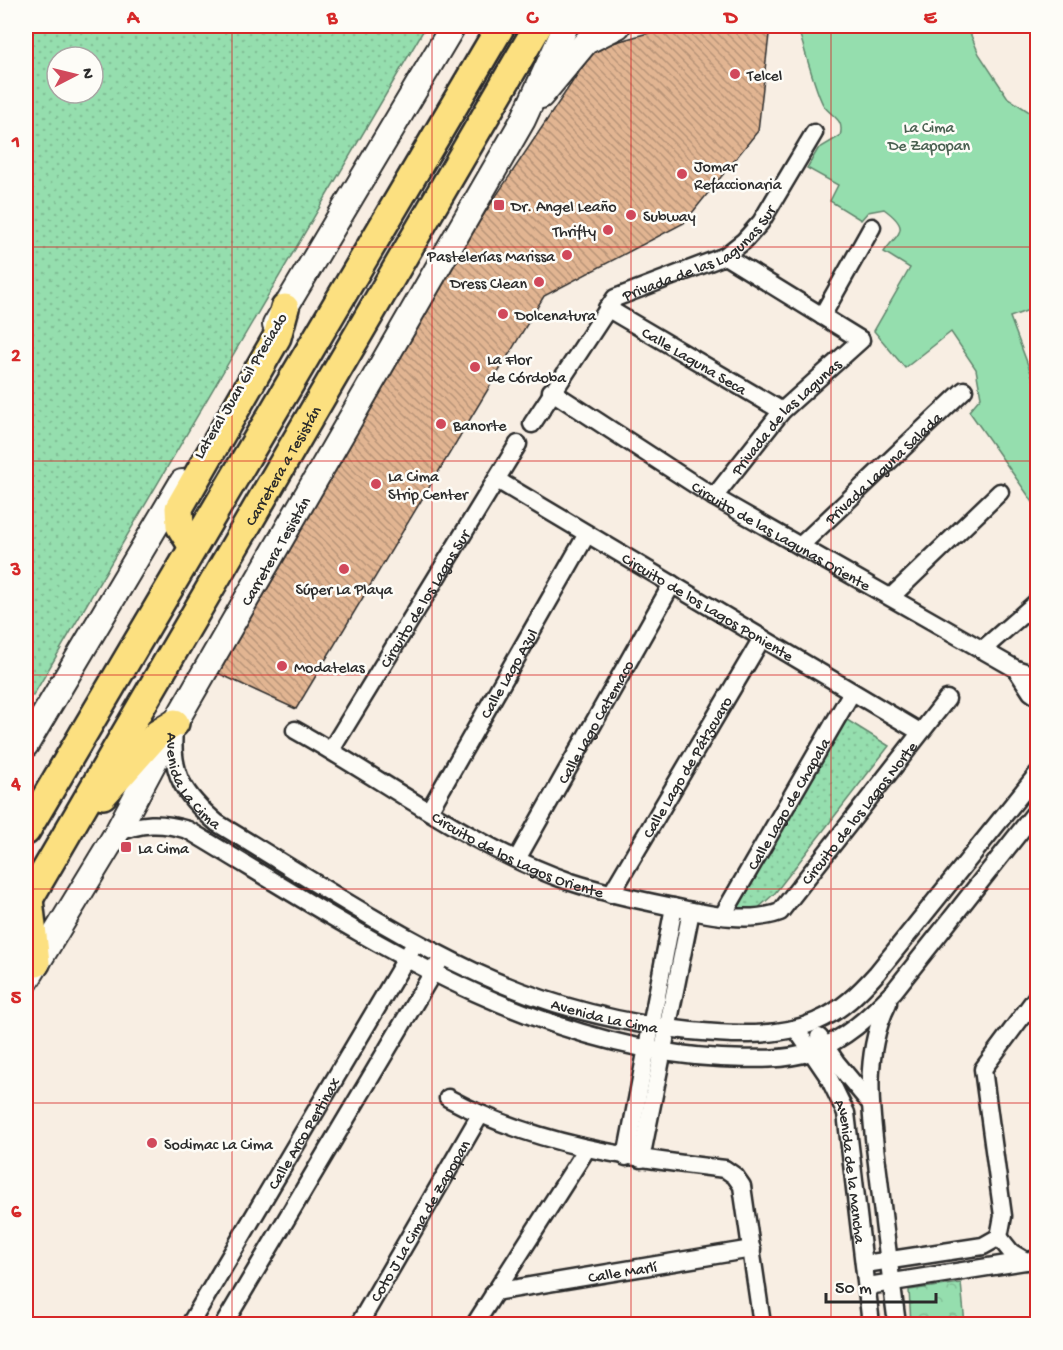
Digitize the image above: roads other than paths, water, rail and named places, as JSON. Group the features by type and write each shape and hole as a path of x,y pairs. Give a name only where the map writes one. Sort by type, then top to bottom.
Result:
{"main road":[{"name":"Lateral Juan Gil Preciado","path":"29,734 453,26"},
{"path":"26,831 501,26"},
{"name":"Carretera a Tesistán","path":"27,901 538,26"},
{"path":"525,114 566,26"},
{"path":"525,114 554,83 586,42 618,26"},
{"name":"Carretera Tesistán","path":"31,973 116,834 175,723 525,114"},
{"path":"193,547 180,526 179,508 277,337 285,308"},
{"path":"71,829 157,734 175,723"},
{"path":"27,901 31,973"}],"street":[{"name":"Privada de las Lagunas Sur","path":"532,424 551,391 615,298 725,256 744,241 761,222 814,133"},
{"path":"725,256 822,316 872,227"},
{"name":"Calle Laguna Seca","path":"607,308 782,411"},
{"name":"Privada de las Lagunas","path":"714,497 782,411 861,340 822,316"},
{"name":"Privada Laguna Salada","path":"801,546 964,390"},
{"name":"Circuito de las Lagunas Oriente","path":"551,391 714,497 1016,669 1038,676"},
{"name":"Circuito de los Lagos Sur","path":"331,750 518,444"},
{"name":"Circuito de los Lagos Poniente","path":"497,480 920,732"},
{"path":"891,597 1000,492"},
{"name":"Calle Lago Azul","path":"429,811 587,534"},
{"name":"Calle Lago Catemaco","path":"517,859 672,584"},
{"path":"982,650 1038,601"},
{"name":"Calle Lago de Pátzcuaro","path":"611,894 762,638"},
{"name":"Circuito de las Lagunas Oriente","path":"1016,669 1030,692 1038,697"},
{"name":"Calle Lago de Chapala","path":"723,915 852,692"},
{"name":"Circuito de los Lagos Norte","path":"764,918 780,912 947,699"},
{"name":"Avenida La Cima","path":"175,723 173,760 180,782 191,799 206,814 238,836 416,942 478,973 561,1005 659,1027 729,1034 804,1026 846,1004 877,973 1038,773"},
{"name":"Circuito de los Lagos Oriente","path":"295,730 429,811 517,859 569,882 611,894 691,911 764,918"},
{"name":"Avenida La Cima","path":"116,834 132,826 171,825 188,830 432,973 493,1002 545,1021 686,1056 782,1057 818,1048 869,1017 894,991 1038,809"},
{"path":"229,855 238,836"},
{"path":"667,989 674,907"},
{"path":"634,1158 667,989 691,911"},
{"name":"Calle Arco Pertinax","path":"190,1324 416,942"},
{"name":"Calle Arco Pertinax","path":"224,1324 443,955"},
{"name":"Avenida de la Mancha","path":"894,991 876,1032 870,1065 870,1103 897,1324"},
{"path":"1032,1260 1011,1252 999,1237 1003,1216 983,1069 1038,995"},
{"name":"Avenida de la Mancha","path":"804,1026 818,1048 846,1113 871,1324"},
{"name":"Avenida de la Mancha","path":"818,1048 870,1103"},
{"path":"448,1098 480,1115 586,1150 724,1169 735,1176 742,1186 762,1324"},
{"name":"Coto J La Cima de Zapopan","path":"359,1324 480,1115"},
{"path":"475,1324 586,1150"},
{"path":"865,1264 983,1246 999,1237"},
{"name":"Calle Marlí","path":"494,1292 752,1249"},
{"path":"932,1254 935,1275"},
{"path":"867,1286 1032,1260"}],"place":[{"name":"Telcel","path":"735,74"},
{"name":"Jomar Refaccionaria","path":"682,174"},
{"name":"Dr. Angel Leaño","path":"499,205"},
{"name":"Subway","path":"631,215"},
{"name":"Thrifty","path":"608,230"},
{"name":"Pastelerías Marissa","path":"567,255"},
{"name":"Dress Clean","path":"539,282"},
{"name":"Dolcenatura","path":"503,314"},
{"name":"La Flor de Córdoba","path":"475,367"},
{"name":"Banorte","path":"441,424"},
{"name":"La Cima Strip Center","path":"376,484"},
{"name":"Súper La Playa","path":"344,569"},
{"name":"Modatelas","path":"282,666"},
{"name":"La Cima","path":"126,847"},
{"name":"Sodimac La Cima","path":"152,1143"}],"park label":[{"name":"La Cima De Zapopan","path":"929,135"}]}
